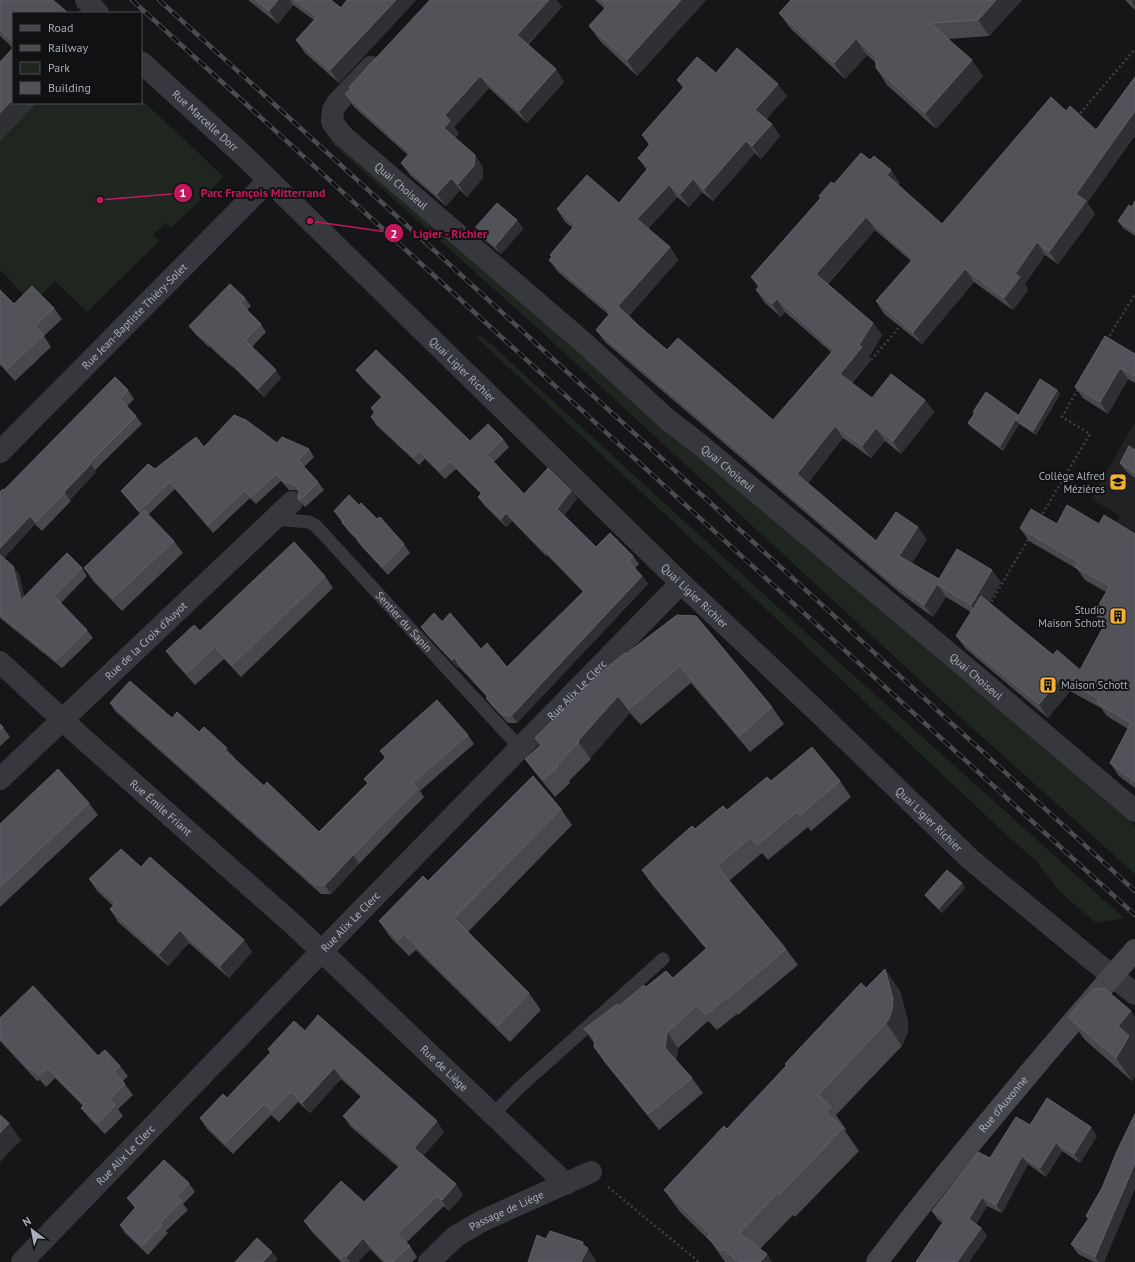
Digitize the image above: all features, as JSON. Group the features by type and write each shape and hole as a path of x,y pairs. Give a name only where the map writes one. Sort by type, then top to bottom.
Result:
{"main road":[{"name":"Rue d'Auxonne","path":"877,1262 987,1122 1135,950"}],"street":[{"path":"86,0 97,12"},
{"name":"Quai Choiseul","path":"385,51 337,103 333,110 332,122 342,135 582,340 668,420 698,443 885,599 1135,811"},
{"name":"Rue Marcelle Dorr","path":"142,63 269,180"},
{"name":"Rue Jean-Baptiste Thiéry-Solet","path":"0,452 269,180"},
{"name":"Quai Ligier Richier","path":"269,180 681,583 970,858 1084,954 1135,994"},
{"name":"Rue de la Croix d'Auyot","path":"0,778 292,502"},
{"name":"Rue Alix Le Clerc","path":"22,1262 681,583"},
{"name":"Rue Émile Friant","path":"0,662 62,719 269,902 322,952"},
{"name":"Rue de Liège","path":"322,952 566,1184"},
{"name":"Passage de Liège","path":"429,1262 456,1236 467,1229 591,1172"}],"lane":[{"name":"Sentier du Sapin","path":"274,519 309,522 316,526 520,748"},
{"path":"493,1114 520,1087 662,959"}],"path":[{"path":"1073,122 1135,49"},
{"path":"1107,342 1135,294"},
{"path":"871,360 902,323"},
{"path":"1039,521 1090,434 1062,417 1082,383"},
{"path":"988,608 1031,534"},
{"path":"591,1172 699,1262"}],"shaded area":[{"name":"Collège Alfred Mézières","path":"1135,422 1135,541 1113,529 1120,516 1091,499"}],"green space":[{"path":"142,100 224,177 171,228 166,223 153,235 159,241 87,312 55,281 32,304 0,270 0,141 35,104 142,104"},
{"path":"329,141 336,144 1135,826 1135,874 949,707 534,325"},
{"path":"481,335 792,620 1124,918 1096,923 1059,891 1036,861 477,338"}],"building":[{"path":"0,0 53,0 67,12 12,12 12,41 0,30"},
{"path":"255,0 278,0 269,11"},
{"path":"294,0 331,0 341,8 347,0 396,0 330,70 296,40 317,17"},
{"path":"430,0 549,0 517,35 556,69 519,111 480,76 445,115 450,121 444,128 475,155 474,166 458,184 451,178 437,194 401,163 410,153 345,94 351,89 349,87"},
{"path":"601,0 681,0 627,60 589,26 607,6"},
{"path":"791,0 996,0 978,20 930,23 972,60 925,113 876,68 876,57 856,39 834,63 779,13"},
{"path":"737,48 778,84 755,110 772,124 752,146 746,141 704,189 693,179 680,194 669,185 637,219 670,247 618,306 667,350 678,338 773,420 834,350 777,299 772,304 756,290 760,285 751,277 821,198 819,196 831,182 834,184 861,153 870,160 874,156 891,170 887,175 942,224 1051,97 1066,111 1070,106 1096,130 1135,77 1135,111 1076,194 1086,201 1049,252 1037,242 1015,274 1020,277 1004,298 965,269 913,332 876,301 913,259 866,217 816,274 873,323 859,345 862,347 840,374 872,398 891,374 925,400 893,441 876,428 862,446 835,426 797,474 876,541 896,512 918,527 899,556 939,579 957,549 992,570 971,605 937,584 924,605 891,581 596,330 611,312 549,260 552,257 550,255 575,225 557,209 587,175 619,203 649,167 638,158 651,143 642,135 685,86 677,80 697,57 716,73"},
{"path":"12,49 12,100 0,113 0,62"},
{"path":"1135,201 1135,232 1118,221 1129,205 1132,207"},
{"path":"497,203 517,220 495,246 475,228"},
{"path":"230,284 245,298 240,303 261,324 245,340 276,370 258,389 227,359 189,326"},
{"path":"32,286 54,308 35,326 44,335 7,369 0,362 0,290 14,304"},
{"path":"1105,336 1135,354 1135,376 1120,368 1100,402 1075,387"},
{"path":"376,350 470,441 488,424 503,439 487,455 524,494 548,468 571,491 557,509 596,547 610,533 633,556 628,561 642,576 512,715 502,715 486,698 488,696 454,658 452,660 421,627 434,613 442,622 450,613 481,649 487,643 507,667 584,591 542,547 541,548 506,513 501,519 478,497 482,493 450,461 440,471 419,451 413,457 371,417 375,412 371,408 383,396 356,370"},
{"path":"115,377 128,390 120,399 136,416 90,462 91,464 64,492 65,493 36,522 30,516 0,548 0,492 3,489 4,490"},
{"path":"1040,379 1057,390 1033,431 1016,420"},
{"path":"986,392 1018,415 1000,446 968,423"},
{"path":"234,415 246,420 277,443 282,437 309,449 298,460 318,482 300,500 298,499 299,491 296,486 291,483 284,482 276,474 251,497 245,490 208,525 170,482 139,511 121,491 148,464 155,469 196,437 204,447"},
{"path":"1129,446 1135,450 1135,473 1120,463"},
{"path":"349,495 359,505 361,503 377,519 380,517 404,544 382,567 357,540 358,538 342,523 344,521 334,511"},
{"path":"1067,505 1099,524 1104,515 1135,534 1135,782 1110,763 1131,723 1097,703 1099,699 1061,678 1039,704 956,636 981,596 1053,655 1057,650 1080,670 1107,620 1094,613 1110,586 1075,567 1078,562 1020,528 1031,509 1057,524"},
{"path":"144,510 174,541 113,598 84,568"},
{"path":"294,542 325,576 232,665 215,647 187,673 166,651 194,625 200,631"},
{"path":"67,553 82,568 54,596 87,630 56,660 0,615 0,555 13,566 21,600"},
{"path":"677,615 696,616 772,707 739,736 680,666 629,709 618,696 578,741 579,742 557,765 558,766 543,780 525,759 541,745 535,738 600,673"},
{"path":"130,681 172,718 177,712 199,732 204,727 227,748 225,750 264,786 267,782 319,832 368,783 364,779 386,757 380,751 437,700 468,735 412,783 418,788 325,885 315,885 110,703"},
{"path":"812,747 840,781 800,815 797,812 757,845 751,837 717,866 786,949 706,1015 697,1005 667,1032 665,1048 692,1078 648,1114 594,1047 595,1038 584,1029 617,1004 619,1006 644,985 646,987 666,971 673,978 707,948 642,870 692,826 695,829 723,806 727,810 767,777 771,781"},
{"path":"58,769 89,803 0,887 0,824"},
{"path":"533,776 561,809 454,918 529,993 498,1026 404,934 398,940 379,921 423,876 428,881"},
{"path":"121,849 141,867 150,857 244,940 220,966 180,930 159,954 110,909 116,903 89,879"},
{"path":"947,870 962,883 939,908 925,895"},
{"path":"885,969 893,999 889,1019 818,1095 831,1107 826,1112 843,1128 779,1195 778,1193 739,1233 767,1254 760,1262 739,1262 724,1249 721,1251 707,1237 710,1234 664,1190 724,1126 727,1129 787,1065 785,1064 861,983 866,988"},
{"path":"33,986 98,1056 105,1050 120,1066 114,1072 125,1084 110,1099 115,1105 98,1123 81,1108 84,1105 48,1068 39,1076 33,1069 30,1070 0,1038 0,1018"},
{"path":"1104,988 1131,1011 1118,1026 1129,1036 1116,1058 1068,1017 1092,990"},
{"path":"318,1015 437,1121 414,1148 456,1184 442,1200 437,1196 397,1234 410,1246 392,1262 386,1262 363,1238 346,1257 344,1255 341,1259 304,1221 341,1181 364,1202 401,1165 343,1116 363,1095 334,1068 302,1103 291,1092 272,1111 264,1104 225,1143 200,1118 223,1094 227,1098 271,1052 268,1049 294,1021 305,1031"},
{"path":"1047,1098 1091,1127 1074,1154 1056,1143 1040,1168 1022,1156 996,1205 982,1197 969,1219 981,1228 957,1262 916,1262 945,1219 932,1211 978,1152 990,1158 1016,1117 1030,1125"},
{"path":"1135,1114 1135,1163 1095,1257 1071,1244 1089,1218 1086,1216 1102,1188 1117,1151"},
{"path":"0,1115 9,1123 0,1133"},
{"path":"164,1160 189,1183 177,1196 182,1201 160,1223 162,1225 142,1246 120,1225 136,1207 127,1198"},
{"path":"550,1231 583,1242 582,1245 588,1248 581,1262 528,1262 537,1235 546,1239"},
{"path":"257,1238 272,1252 263,1262 235,1262"}],"railway":[{"path":"132,0 1135,915"},
{"path":"159,0 1135,891"}],"place":[{"name":"Parc François Mitterrand","path":"100,200"},
{"name":"Ligier - Richier","path":"310,221"},
{"name":"Collège Alfred Mézières","path":"1118,482"},
{"name":"Studio Maison Schott","path":"1118,616"},
{"name":"Maison Schott","path":"1048,685"}]}
